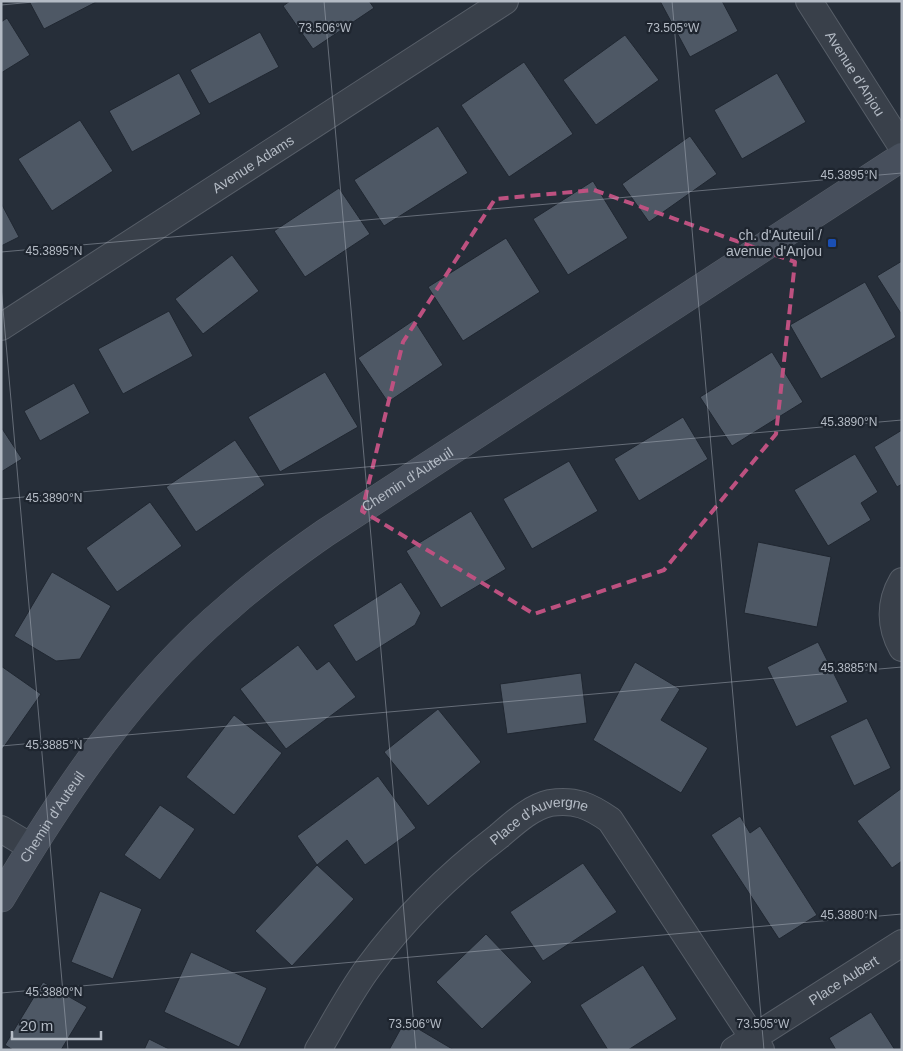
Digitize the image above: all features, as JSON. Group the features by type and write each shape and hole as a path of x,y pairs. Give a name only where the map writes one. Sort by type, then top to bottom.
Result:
{"street":[{"name":"Avenue Adams","path":"1,326 505,1"},
{"name":"Avenue d'Anjou","path":"809,1 902,147"},
{"name":"Chemin d'Auteuil","path":"1,898 32,847 91,759 152,684 228,607 286,560 342,522 902,157"},
{"path":"902,581 897,590 892,608 894,629 902,648"},
{"name":"Place d'Auvergne","path":"318,1050 366,970 418,906 477,852 516,822 533,810 548,804 565,802 581,803 595,809 610,820 750,1046"},
{"path":"1,829 32,847"},
{"name":"Place Aubert","path":"750,1046 902,943"}],"highlighted area":[{"path":"594,190 795,262 776,434 664,570 534,614 362,511 403,342 495,199"}],"building":[{"path":"29,1 98,1 44,29"},
{"path":"290,1 369,1 374,8 313,49 283,6"},
{"path":"660,1 722,1 738,31 690,57"},
{"path":"7,18 30,55 1,73 1,22"},
{"path":"260,32 279,67 209,104 190,70"},
{"path":"625,35 659,80 596,125 563,80"},
{"path":"524,62 573,134 509,177 461,105"},
{"path":"179,73 201,114 132,152 109,111"},
{"path":"777,73 806,122 742,159 714,110"},
{"path":"80,120 113,171 52,211 18,159"},
{"path":"438,126 468,173 384,226 354,180"},
{"path":"690,136 717,174 649,222 622,184"},
{"path":"593,181 628,238 568,275 533,219"},
{"path":"339,188 370,234 305,277 274,231"},
{"path":"1,203 19,237 1,246"},
{"path":"506,238 540,292 463,341 428,287"},
{"path":"232,255 259,291 203,334 175,299"},
{"path":"902,261 902,315 877,276"},
{"path":"865,282 896,337 821,379 790,325"},
{"path":"169,311 193,356 123,394 98,349"},
{"path":"414,320 443,365 388,402 358,358"},
{"path":"772,352 803,402 732,446 700,397"},
{"path":"325,372 358,427 280,472 248,417"},
{"path":"74,383 90,413 40,441 24,411"},
{"path":"683,417 708,459 639,501 614,459"},
{"path":"1,427 22,459 1,472"},
{"path":"902,430 902,484 897,487 874,447"},
{"path":"235,440 265,485 196,532 166,487"},
{"path":"855,454 878,492 861,503 871,520 828,546 794,490"},
{"path":"569,461 598,511 532,549 503,499"},
{"path":"150,502 182,546 117,592 86,548"},
{"path":"471,511 506,569 441,608 406,551"},
{"path":"758,542 831,557 817,627 744,613"},
{"path":"52,572 111,606 80,659 56,661 14,636"},
{"path":"401,582 421,613 415,625 356,662 333,625"},
{"path":"818,642 848,702 796,727 767,667"},
{"path":"298,645 317,670 329,661 356,697 286,749 240,689"},
{"path":"635,662 680,689 661,720 708,748 681,793 593,740"},
{"path":"1,666 41,694 1,751"},
{"path":"581,673 587,723 507,734 500,684"},
{"path":"438,709 481,762 428,806 384,752"},
{"path":"234,715 282,753 234,815 186,777"},
{"path":"867,718 891,768 854,786 830,736"},
{"path":"378,776 416,828 365,865 347,840 317,865 297,836"},
{"path":"902,788 902,861 892,868 857,821"},
{"path":"160,805 195,829 160,880 124,855"},
{"path":"740,816 750,833 760,826 817,915 779,939 711,835"},
{"path":"583,863 617,912 543,961 510,912"},
{"path":"317,865 354,899 292,966 255,931"},
{"path":"100,891 142,909 113,979 71,962"},
{"path":"486,934 532,982 482,1029 436,982"},
{"path":"191,952 267,988 239,1047 164,1012"},
{"path":"643,965 677,1019 628,1050 608,1050 580,1005"},
{"path":"43,982 87,1007 61,1050 13,1050 5,1045"},
{"path":"871,1012 895,1050 836,1050 829,1038"},
{"path":"405,1021 454,1050 389,1050"},
{"path":"149,1039 171,1050 144,1050"}],"place":[{"name":"ch. d'Auteuil / avenue d'Anjou","path":"832,243"}]}
